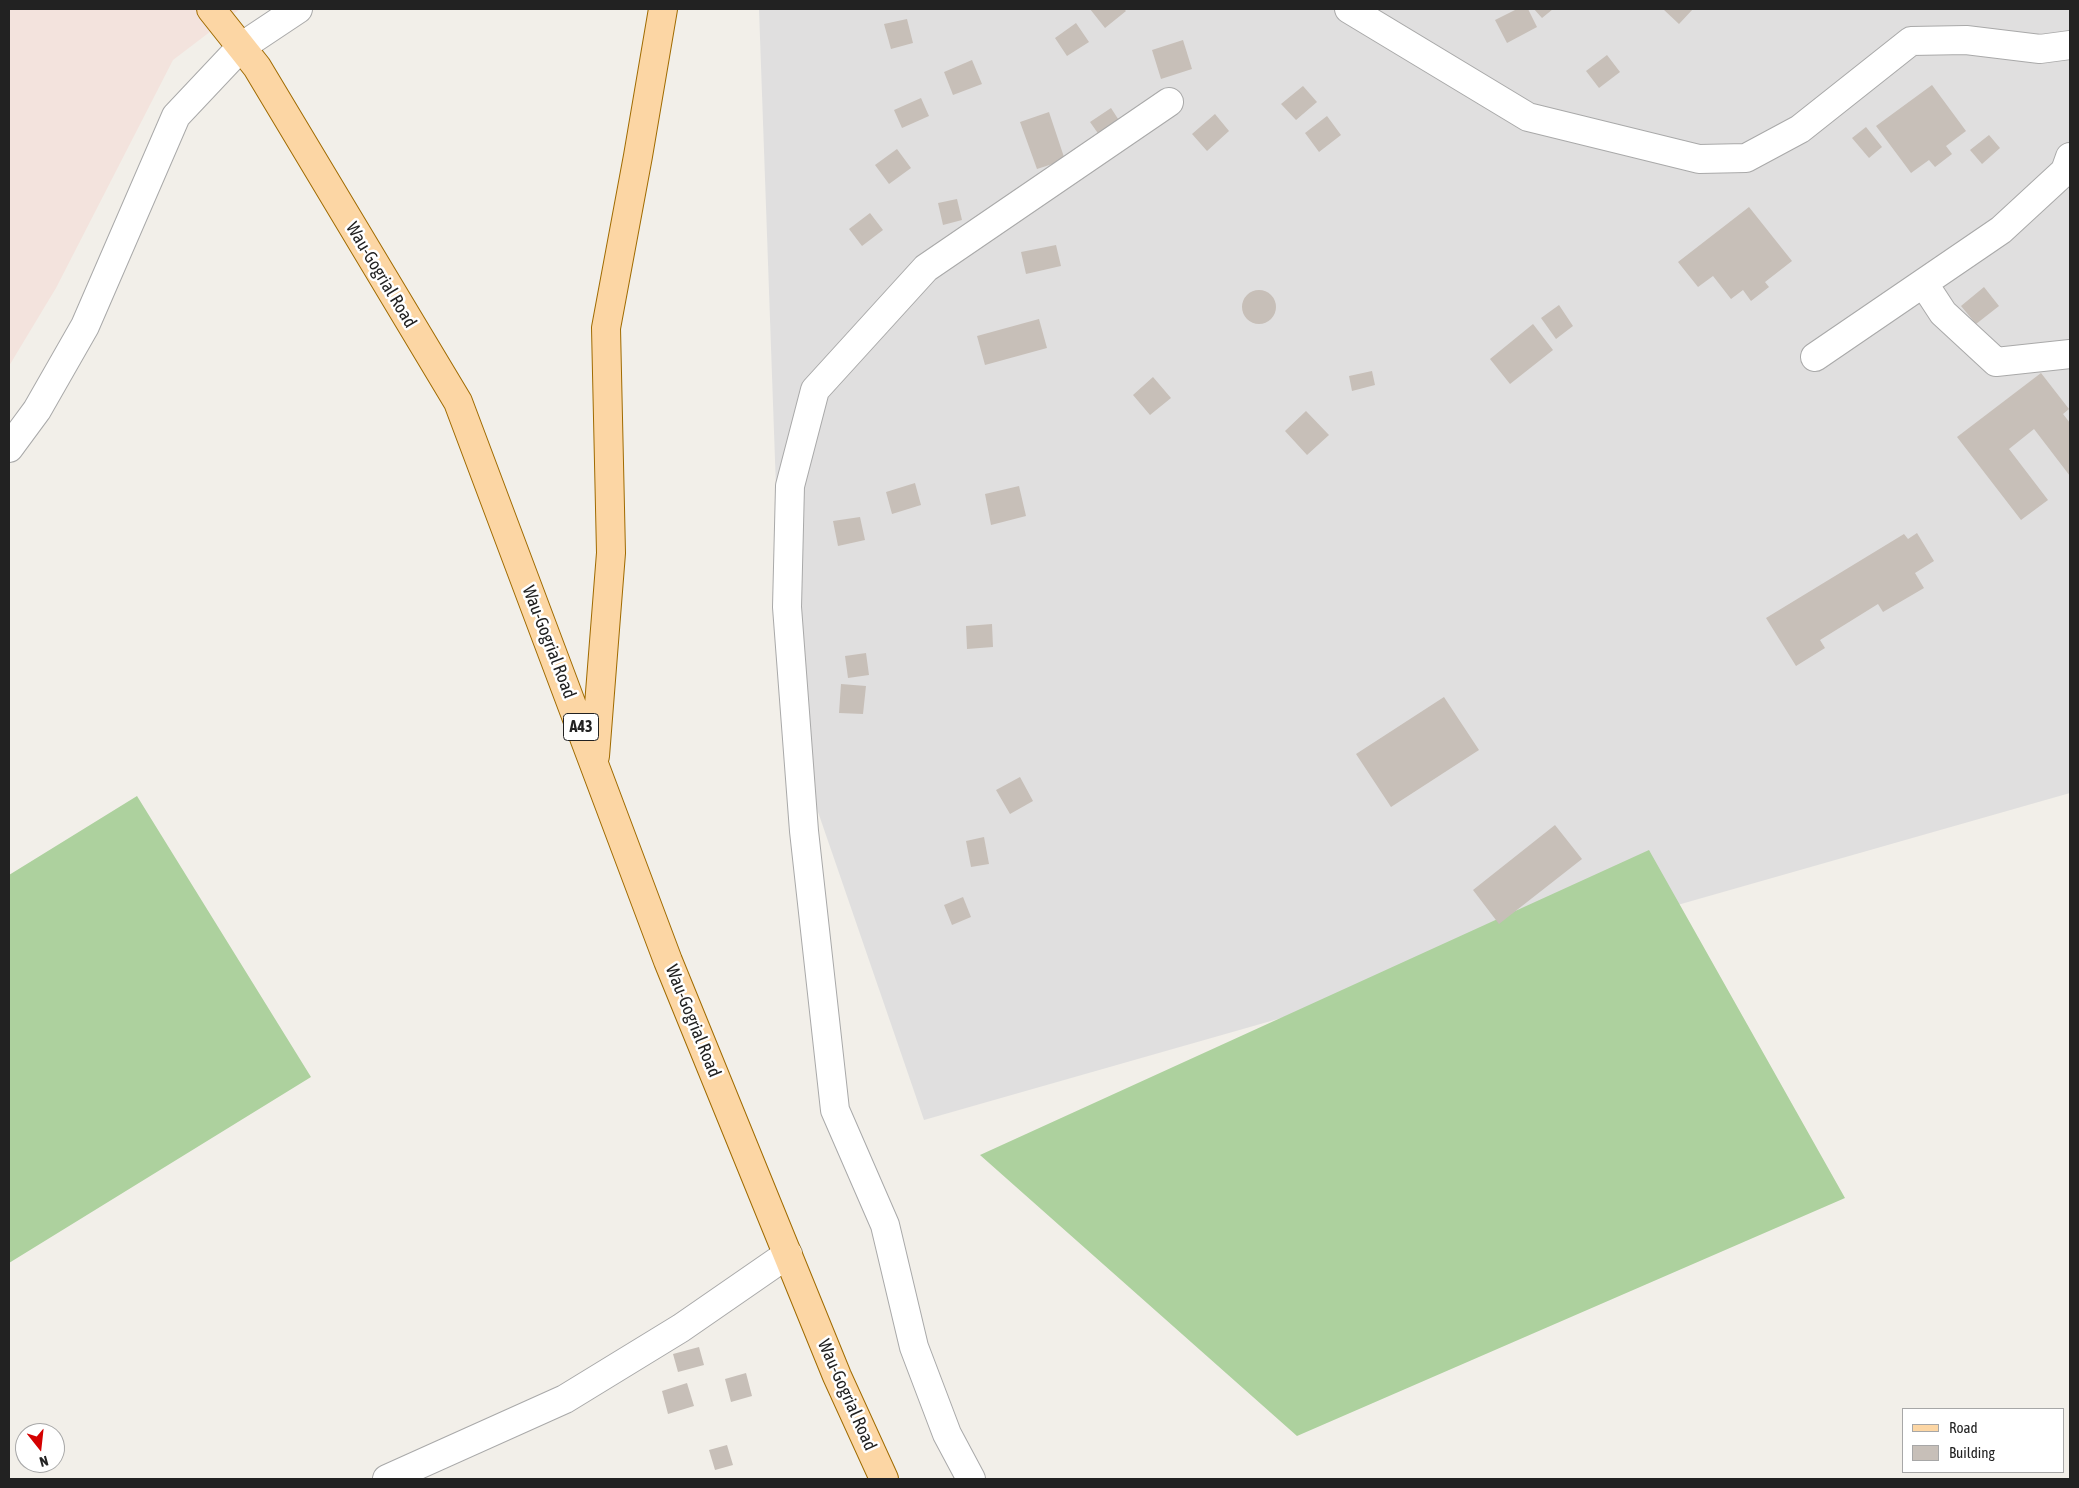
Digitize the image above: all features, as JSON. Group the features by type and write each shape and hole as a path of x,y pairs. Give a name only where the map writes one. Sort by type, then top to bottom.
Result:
{"main road":[{"name":"Wau-Gogrial Road","path":"212,9 257,68 458,402 668,961 837,1376 884,1479"},
{"path":"595,763 611,553 606,328 664,9"}],"street":[{"path":"9,448 37,410 85,326 176,116 241,47 298,9"},
{"path":"1349,9 1528,117 1699,159 1746,158 1800,128 1911,41 1966,40 2040,49 2070,46"},
{"path":"971,1479 947,1434 914,1347 885,1225 835,1110 804,831 787,607 790,486 815,390 926,268 1169,102"},
{"path":"1816,357 2001,230 2065,171 2070,157"},
{"path":"1924,284 1943,314 1996,362 2070,354"},
{"path":"387,1479 565,1399 681,1328 788,1254"}],"shaded area":[{"path":"9,9 240,9 173,60 56,288 9,366"},
{"path":"759,9 2070,9 2070,793 924,1120 784,713"}],"green space":[{"path":"137,796 311,1077 9,1263 9,875"},
{"path":"1649,850 1845,1198 1297,1436 980,1155"}],"building":[{"path":"1090,9 1124,9 1126,11 1105,28"},
{"path":"1517,9 1528,9 1537,27 1507,43 1495,20"},
{"path":"1534,9 1553,9 1542,18"},
{"path":"1663,9 1693,9 1679,24"},
{"path":"907,19 913,43 891,49 884,24"},
{"path":"1076,23 1089,42 1067,56 1055,38"},
{"path":"1183,40 1192,69 1161,79 1152,50"},
{"path":"1607,55 1620,72 1599,88 1586,71"},
{"path":"972,60 982,84 953,95 944,72"},
{"path":"1932,85 1966,131 1946,146 1952,154 1935,167 1929,160 1911,173 1876,126"},
{"path":"1303,86 1317,102 1296,120 1281,104"},
{"path":"921,98 929,116 902,128 894,110"},
{"path":"1111,108 1122,125 1102,139 1090,122"},
{"path":"1049,112 1065,160 1037,169 1020,122"},
{"path":"1215,114 1229,131 1207,151 1192,134"},
{"path":"1327,116 1341,135 1319,152 1305,133"},
{"path":"1866,127 1882,147 1869,158 1852,138"},
{"path":"1989,135 2000,148 1982,164 1970,150"},
{"path":"897,149 911,168 889,184 875,165"},
{"path":"957,199 962,220 943,225 938,203"},
{"path":"1749,207 1792,261 1765,282 1769,287 1751,301 1743,290 1731,299 1713,276 1698,287 1678,262"},
{"path":"870,213 883,230 862,246 849,229"},
{"path":"1056,245 1061,266 1026,274 1021,252"},
{"path":"1984,287 1999,306 1976,324 1961,306"},
{"path":"1259,290 1271,295 1276,307 1271,319 1259,324 1247,319 1242,307 1247,295"},
{"path":"1559,305 1573,326 1556,339 1541,318"},
{"path":"1039,319 1047,348 985,365 977,336"},
{"path":"1533,324 1553,350 1510,384 1490,359"},
{"path":"1372,371 1375,385 1352,391 1349,376"},
{"path":"2041,373 2069,409 2063,414 2070,423 2070,476 2034,429 2009,449 2048,500 2021,520 1957,437"},
{"path":"1153,377 1171,398 1150,415 1133,395"},
{"path":"1306,411 1329,435 1307,455 1285,431"},
{"path":"915,483 921,505 892,514 886,492"},
{"path":"1019,486 1026,516 991,525 985,494"},
{"path":"860,517 865,540 838,546 833,521"},
{"path":"1917,533 1934,561 1915,573 1924,588 1883,612 1878,604 1820,640 1825,648 1796,666 1766,618 1904,534 1908,539"},
{"path":"992,624 993,647 967,649 966,626"},
{"path":"866,653 869,675 848,678 845,656"},
{"path":"841,684 866,686 863,714 839,713"},
{"path":"1444,697 1479,750 1391,807 1356,754"},
{"path":"1020,777 1033,801 1010,814 996,790"},
{"path":"1555,825 1582,859 1499,924 1473,890"},
{"path":"984,837 989,864 971,867 966,841"},
{"path":"963,897 971,917 952,925 944,905"},
{"path":"699,1347 704,1365 678,1372 673,1354"},
{"path":"746,1373 752,1396 731,1402 725,1379"},
{"path":"687,1383 694,1406 668,1414 662,1391"},
{"path":"727,1445 733,1465 715,1470 709,1450"}]}
